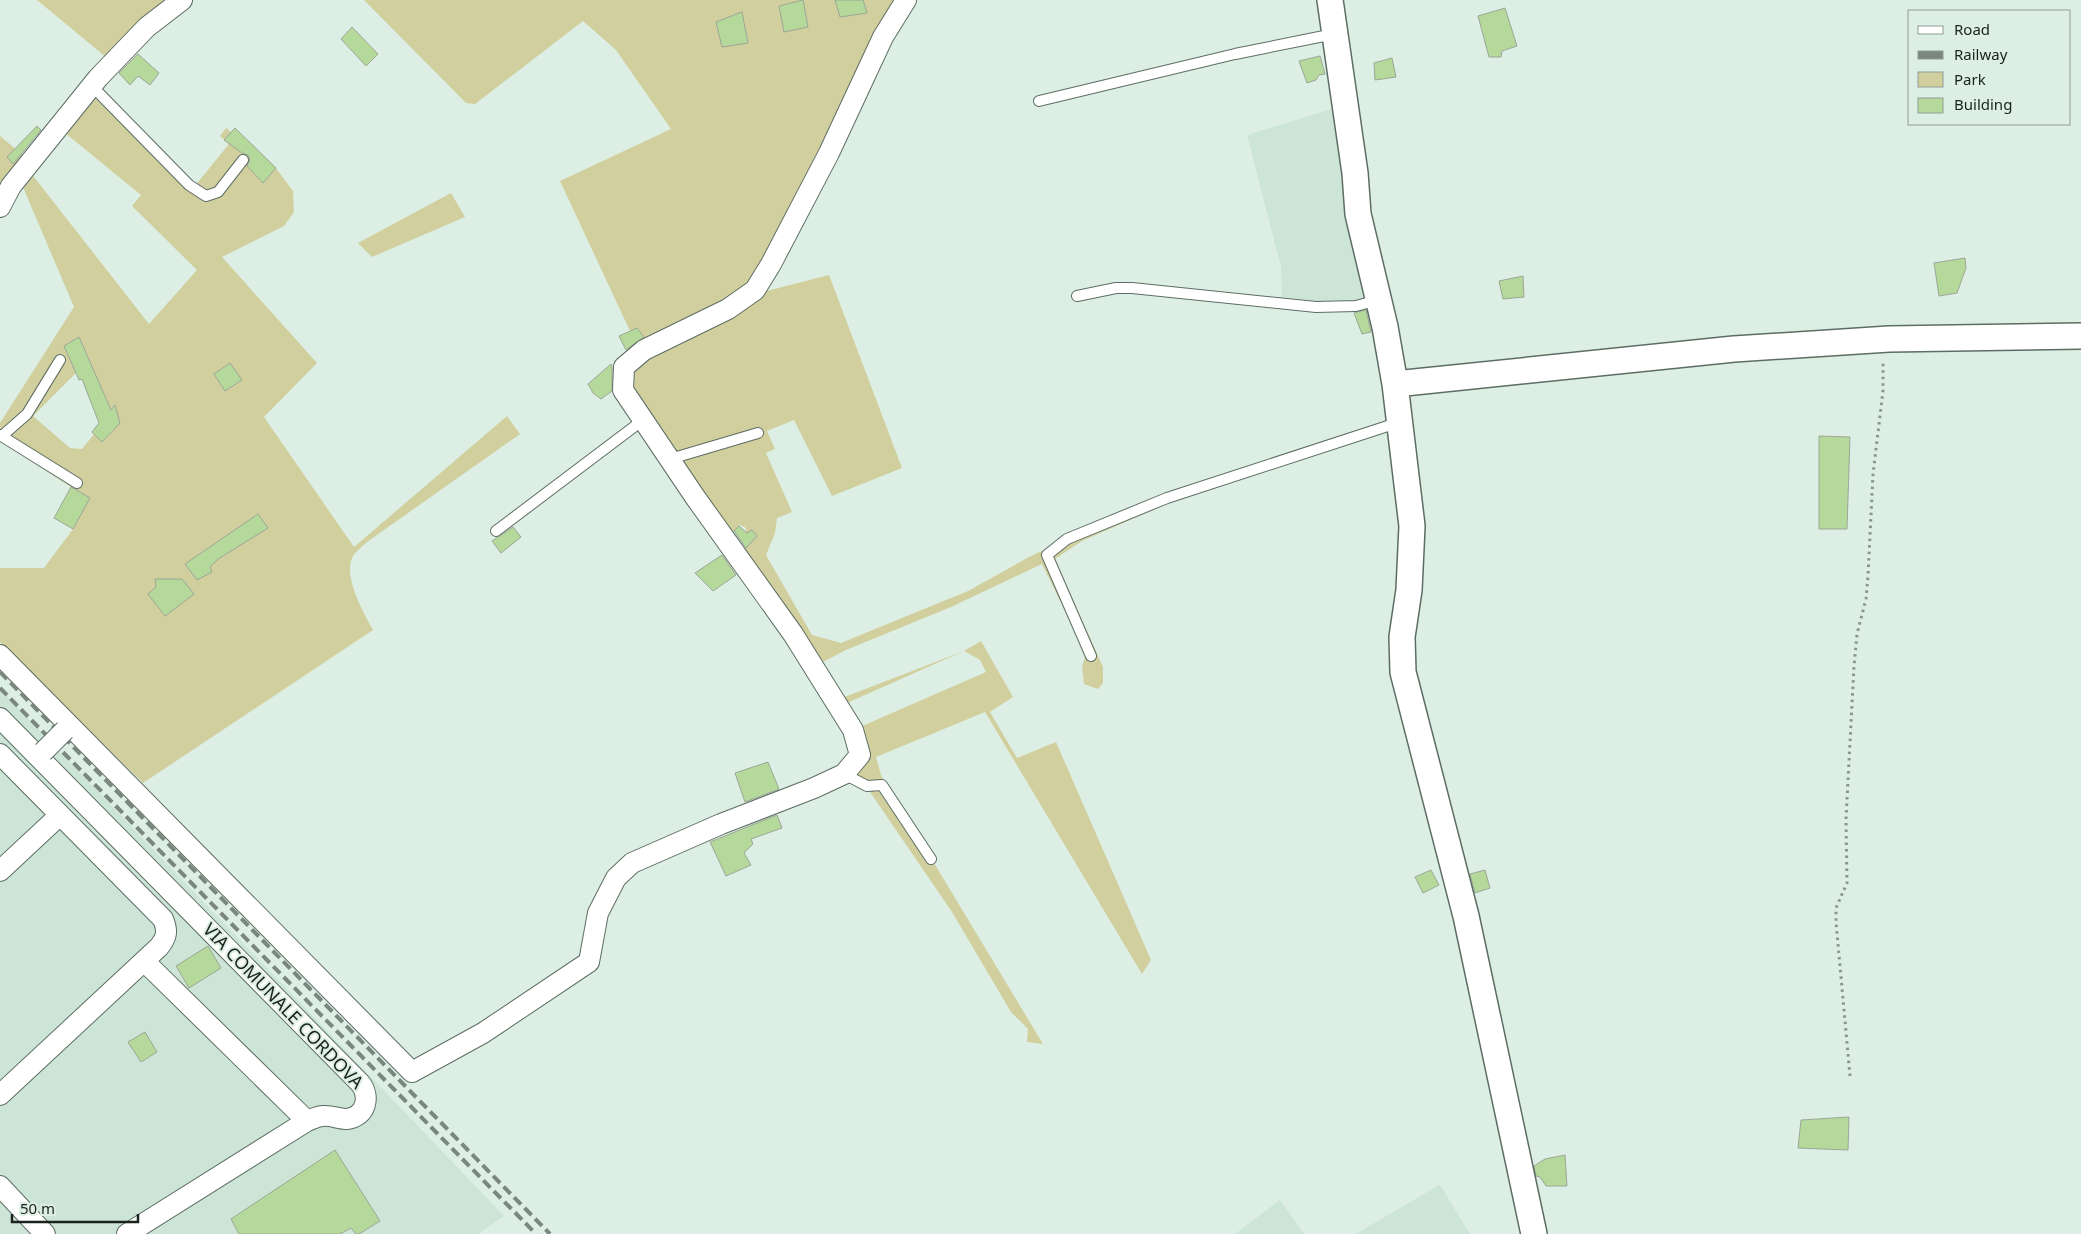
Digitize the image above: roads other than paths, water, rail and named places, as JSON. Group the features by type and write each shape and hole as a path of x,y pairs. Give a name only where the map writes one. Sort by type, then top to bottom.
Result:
{"street":[{"path":"0,206 11,186 92,86 147,27 182,0"},
{"path":"0,655 67,728 250,906 412,1072 483,1033 589,962 598,913 616,878 632,864 721,824 814,788 844,774 860,755 853,730 793,634 623,390 624,367 644,350 728,309 755,290 771,264 829,153 883,38 906,0"},
{"path":"1330,0 1355,173 1358,214 1379,300 1395,384 1412,526 1409,590 1402,637 1403,672 1466,916 1534,1234"},
{"path":"1395,384 1734,349 1882,340 2081,336"},
{"path":"0,718 40,755 67,728"},
{"path":"0,754 163,919 167,928 166,938 144,961 0,1095"},
{"name":"VIA COMUNALE CORDOVA","path":"40,755 364,1088 366,1101 364,1107 355,1117 342,1119 321,1116 308,1121 127,1234"},
{"path":"0,871 60,815"},
{"path":"144,961 308,1121"},
{"path":"0,1186 45,1234"}],"lane":[{"path":"1039,101 1235,54 1335,34"},
{"path":"92,86 189,185 206,196 218,192 243,160"},
{"path":"1077,296 1124,288 1231,297 1316,307 1356,306 1379,300"},
{"path":"60,360 27,414 1,436 76,483"},
{"path":"496,531 643,420"},
{"path":"1091,656 1048,555 1067,539 1167,498 1400,422"},
{"path":"670,459 758,432"},
{"path":"844,774 867,786 882,785 931,859"}],"railway":[{"path":"0,672 550,1234"},
{"path":"0,688 536,1234"}]}
